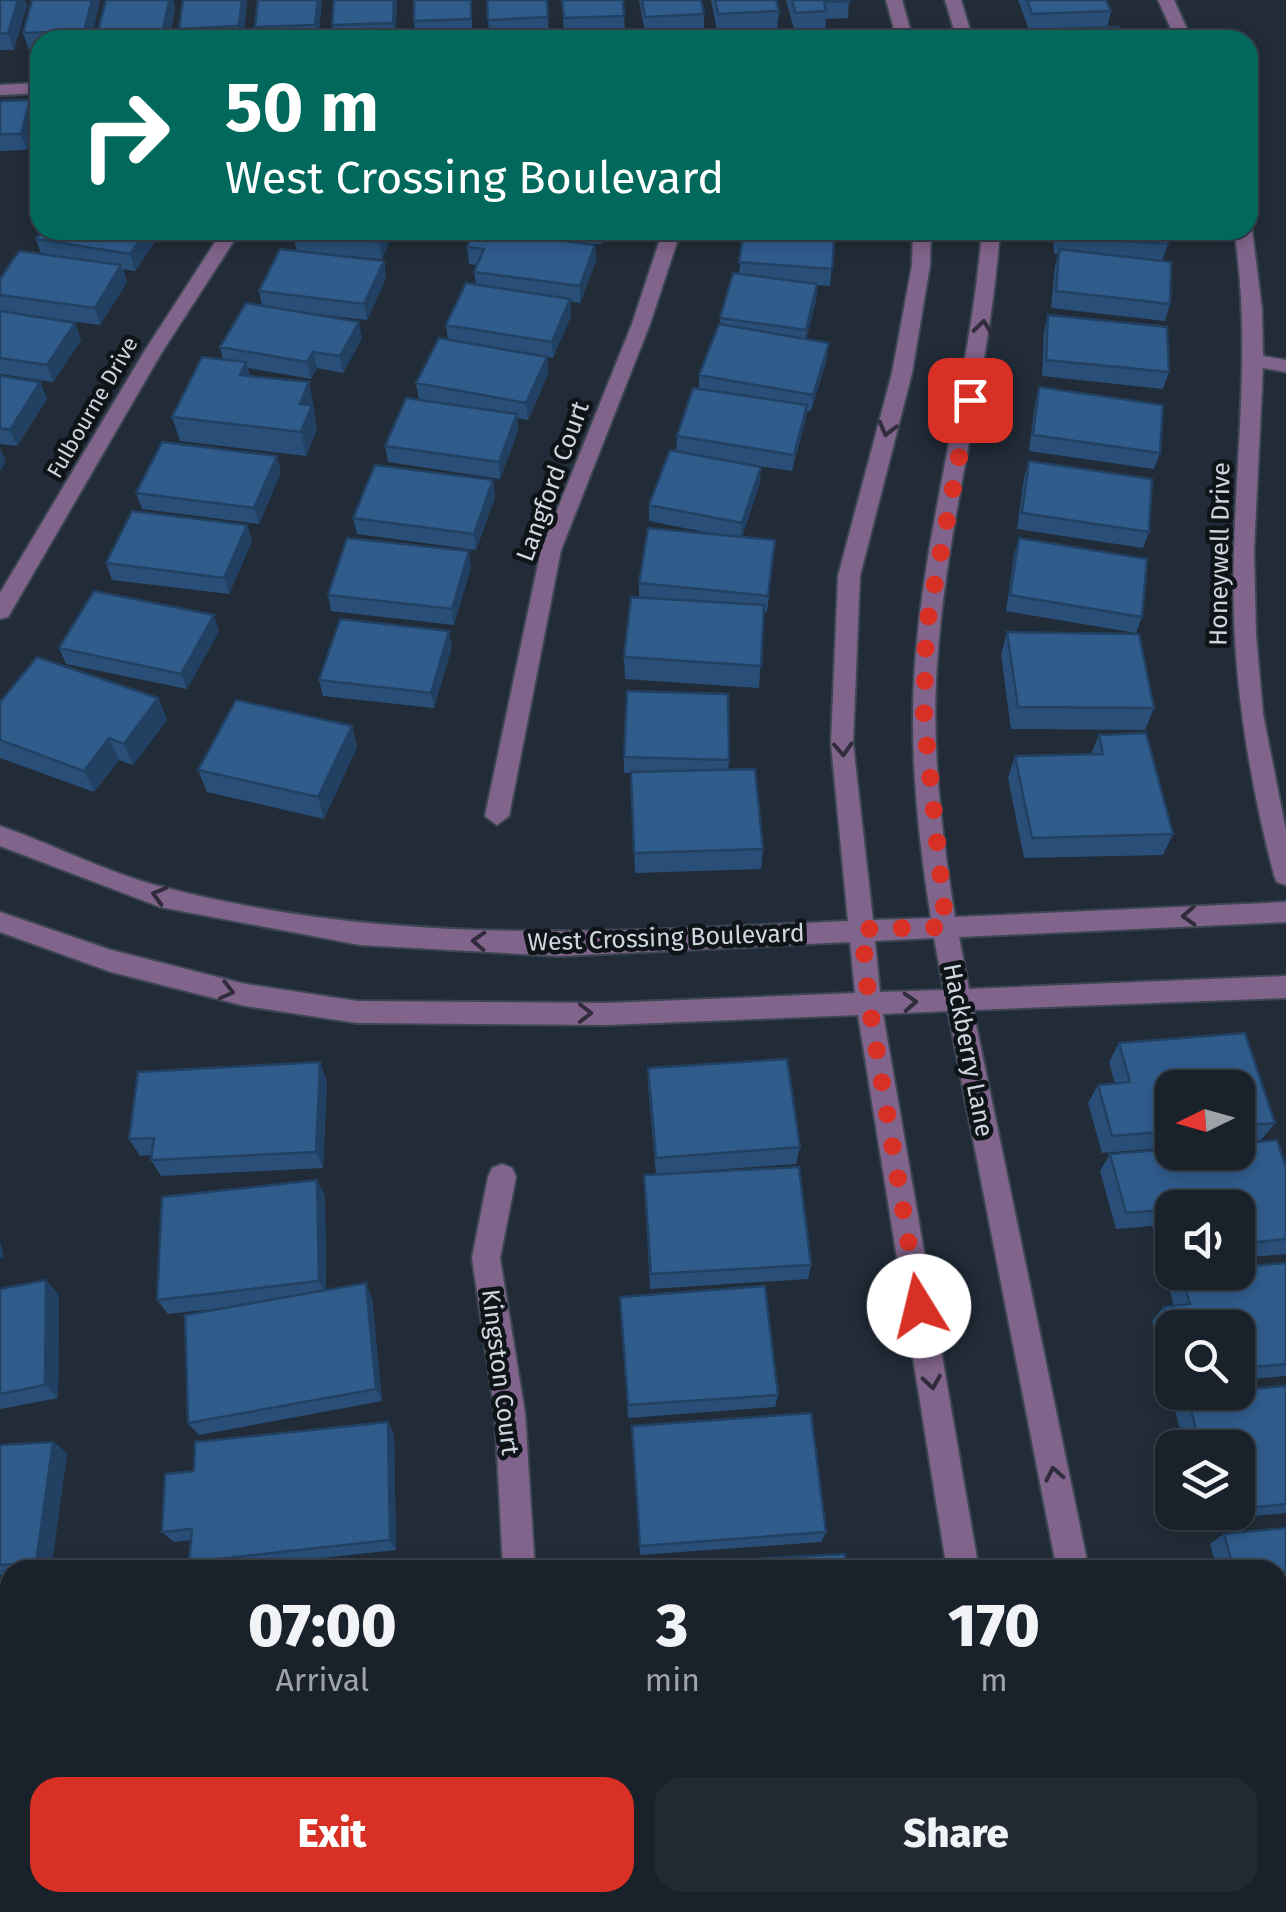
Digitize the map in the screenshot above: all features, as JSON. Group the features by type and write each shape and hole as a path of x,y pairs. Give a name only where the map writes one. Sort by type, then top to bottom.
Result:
{"street":[{"path":"894,0 902,30"},
{"path":"953,0 962,30"},
{"path":"1166,0 1180,30"},
{"path":"0,90 30,88"},
{"name":"Fulbourne Drive","path":"0,612 153,352 226,240"},
{"name":"Langford Court","path":"497,816 551,550 641,324 669,240"},
{"path":"922,240 921,266 902,373 850,576 842,743 869,1004 961,1560"},
{"name":"Hackberry Lane","path":"990,240 989,287 977,368 926,629 924,718 946,927 958,999 1071,1560"},
{"name":"Honeywell Drive","path":"1244,240 1253,360 1244,551 1245,684 1266,804 1286,875"},
{"path":"1253,360 1286,366"},
{"name":"West Crossing Boulevard","path":"0,836 160,896 360,935 558,946 1286,912"},
{"path":"0,922 111,962 244,995 357,1012 607,1014 1286,987"},
{"name":"Kingston Court","path":"502,1176 486,1258 510,1413 519,1560"}],"building":[{"path":"0,0 18,0 8,33 0,34"},
{"path":"32,0 92,0 84,30 23,33"},
{"path":"106,0 169,0 163,30 98,30"},
{"path":"183,0 242,0 239,26 179,29"},
{"path":"258,0 318,0 315,25 255,27"},
{"path":"334,0 394,0 393,23 332,25"},
{"path":"414,0 471,0 471,19 414,21"},
{"path":"487,0 547,0 548,17 488,20"},
{"path":"562,0 623,0 624,16 564,18"},
{"path":"642,0 701,0 704,14 645,17"},
{"path":"715,0 776,0 779,11 718,14"},
{"path":"792,0 850,1 824,2 826,11 795,13"},
{"path":"1027,0 1106,0 1111,11 1032,14"},
{"path":"1118,27 1119,30 1025,30"},
{"path":"30,100 21,134 0,134 0,101"},
{"path":"42,240 140,240 130,254"},
{"path":"470,240 555,240 595,245 580,286 474,272 484,249 467,247"},
{"path":"742,240 834,240 832,269 739,262"},
{"path":"1105,240 1167,240 1168,244"},
{"path":"280,249 384,261 364,304 259,291"},
{"path":"1059,249 1171,262 1170,304 1056,291"},
{"path":"19,251 121,265 95,308 0,295 0,279"},
{"path":"733,273 817,284 806,330 720,318"},
{"path":"466,283 570,299 552,342 446,325"},
{"path":"246,303 359,322 340,356 313,352 307,362 220,347"},
{"path":"0,311 75,323 47,365 0,358"},
{"path":"1048,315 1167,327 1169,372 1046,360"},
{"path":"719,324 829,343 813,395 699,375"},
{"path":"439,338 547,357 526,403 416,383"},
{"path":"202,357 246,362 240,375 309,382 300,404 312,405 301,432 172,417"},
{"path":"0,376 40,382 10,430 0,428"},
{"path":"1039,387 1163,405 1160,453 1033,435"},
{"path":"693,388 807,405 794,455 677,436"},
{"path":"406,398 517,414 499,462 385,446"},
{"path":"162,442 277,456 254,508 136,493"},
{"path":"670,450 761,467 742,523 649,505"},
{"path":"1029,461 1152,479 1149,532 1022,513"},
{"path":"375,465 493,480 474,534 353,518"},
{"path":"132,511 247,525 224,578 106,563"},
{"path":"648,528 775,540 768,596 639,583"},
{"path":"347,538 469,551 452,609 328,595"},
{"path":"1019,538 1147,559 1142,617 1010,595"},
{"path":"94,591 214,615 181,674 59,648"},
{"path":"631,597 764,605 761,666 624,657"},
{"path":"340,619 449,631 431,693 319,680"},
{"path":"1007,632 1139,634 1154,708 1018,707"},
{"path":"37,657 158,698 124,744 109,738 84,771 0,740 0,702"},
{"path":"627,691 728,694 729,760 624,757"},
{"path":"236,700 352,726 318,797 198,770"},
{"path":"1146,733 1173,834 1032,838 1015,756 1103,754 1099,735"},
{"path":"755,769 763,849 634,853 631,772"},
{"path":"1245,1033 1275,1123 1255,1125 1255,1070 1155,1070 1155,1132 1112,1136 1098,1085 1130,1082 1119,1043"},
{"path":"787,1059 800,1147 656,1158 648,1068"},
{"path":"320,1062 316,1152 151,1160 154,1138 129,1139 138,1072"},
{"path":"1277,1140 1286,1167 1286,1239 1255,1242 1255,1190 1155,1190 1155,1211 1126,1213 1110,1154 1155,1150 1155,1170 1255,1170 1255,1142"},
{"path":"799,1167 811,1265 651,1274 644,1175"},
{"path":"317,1180 319,1281 157,1300 162,1197"},
{"path":"1286,1263 1286,1364 1255,1367 1255,1310 1165,1310 1164,1307 1190,1304 1186,1290 1255,1290 1255,1266"},
{"path":"46,1280 45,1385 0,1394 0,1289"},
{"path":"366,1283 376,1389 188,1423 185,1315"},
{"path":"765,1286 778,1395 628,1405 620,1297"},
{"path":"1286,1386 1286,1504 1255,1507 1255,1430 1196,1430 1191,1410 1255,1410 1255,1389"},
{"path":"811,1413 826,1532 640,1546 632,1426"},
{"path":"388,1422 390,1540 189,1560 192,1529 162,1532 165,1474 194,1471 195,1442"},
{"path":"53,1442 36,1560 0,1560 0,1445"},
{"path":"1286,1528 1286,1560 1231,1560 1224,1534"},
{"path":"845,1554 846,1560 735,1560"}],"route":[{"path":"919,1306 869,1004 862,929 946,927 934,844 924,718 926,629 970,400"}]}
